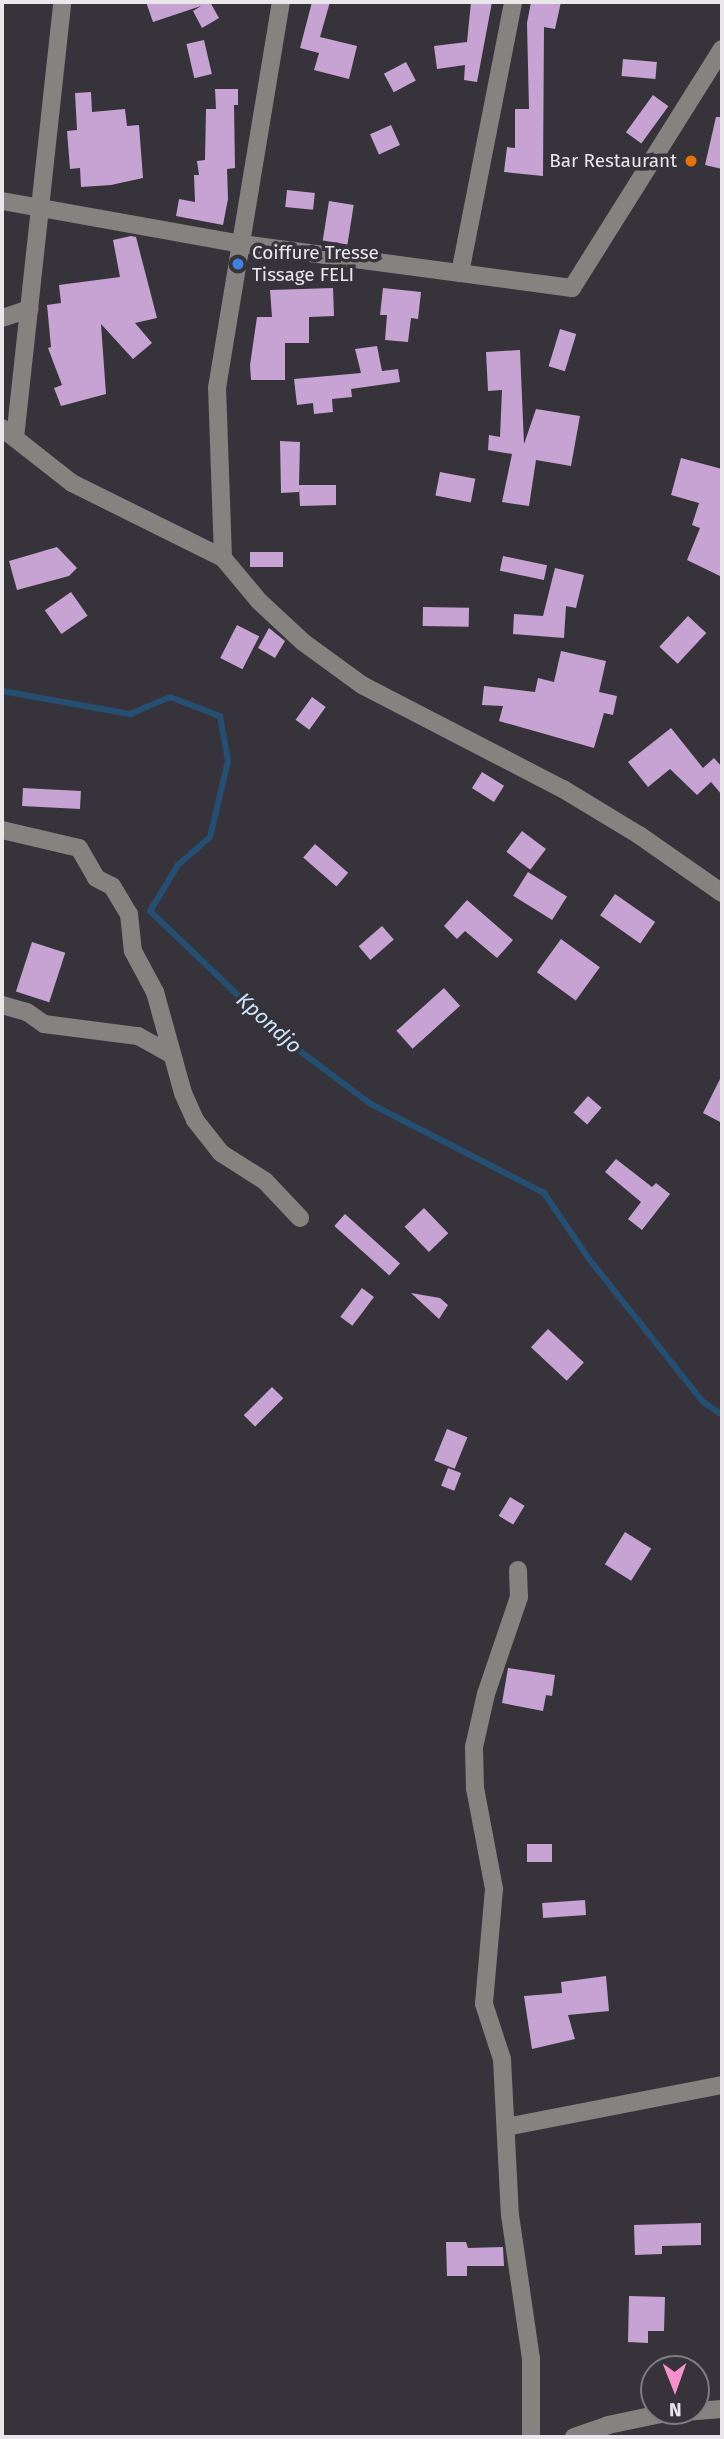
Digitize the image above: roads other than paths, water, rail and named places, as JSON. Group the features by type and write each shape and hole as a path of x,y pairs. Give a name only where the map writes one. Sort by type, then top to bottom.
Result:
{"street":[{"path":"62,2 30,309 8,433 72,483 223,558 259,601 303,642 362,685 563,789 639,835 722,893"},
{"path":"223,558 217,388 282,2"},
{"path":"460,273 513,2"},
{"path":"2,201 242,244 572,288 722,49"},
{"path":"2,318 30,309"},
{"path":"2,830 79,848 96,877 112,886 129,914 133,951 155,992 172,1055 195,1120 221,1153 265,1181 300,1218"},
{"path":"2,1005 27,1012 44,1024 138,1036 172,1055"},
{"path":"518,1570 519,1597 485,1694 474,1747 475,1788 494,1889 484,2004 502,2059 510,2215 531,2360 531,2437"},
{"path":"506,2127 722,2085"},
{"path":"574,2437 608,2425 660,2414 722,2409"}],"waterway":[{"name":"Kpondjo","path":"2,691 130,714 170,697 220,716 228,761 210,837 178,865 150,911 284,1039 371,1104 544,1193 589,1259 703,1402 722,1415"}],"place":[{"name":"Bar Restaurant","path":"691,161"},
{"name":"Coiffure Tresse Tissage FELI","path":"238,264"}]}
